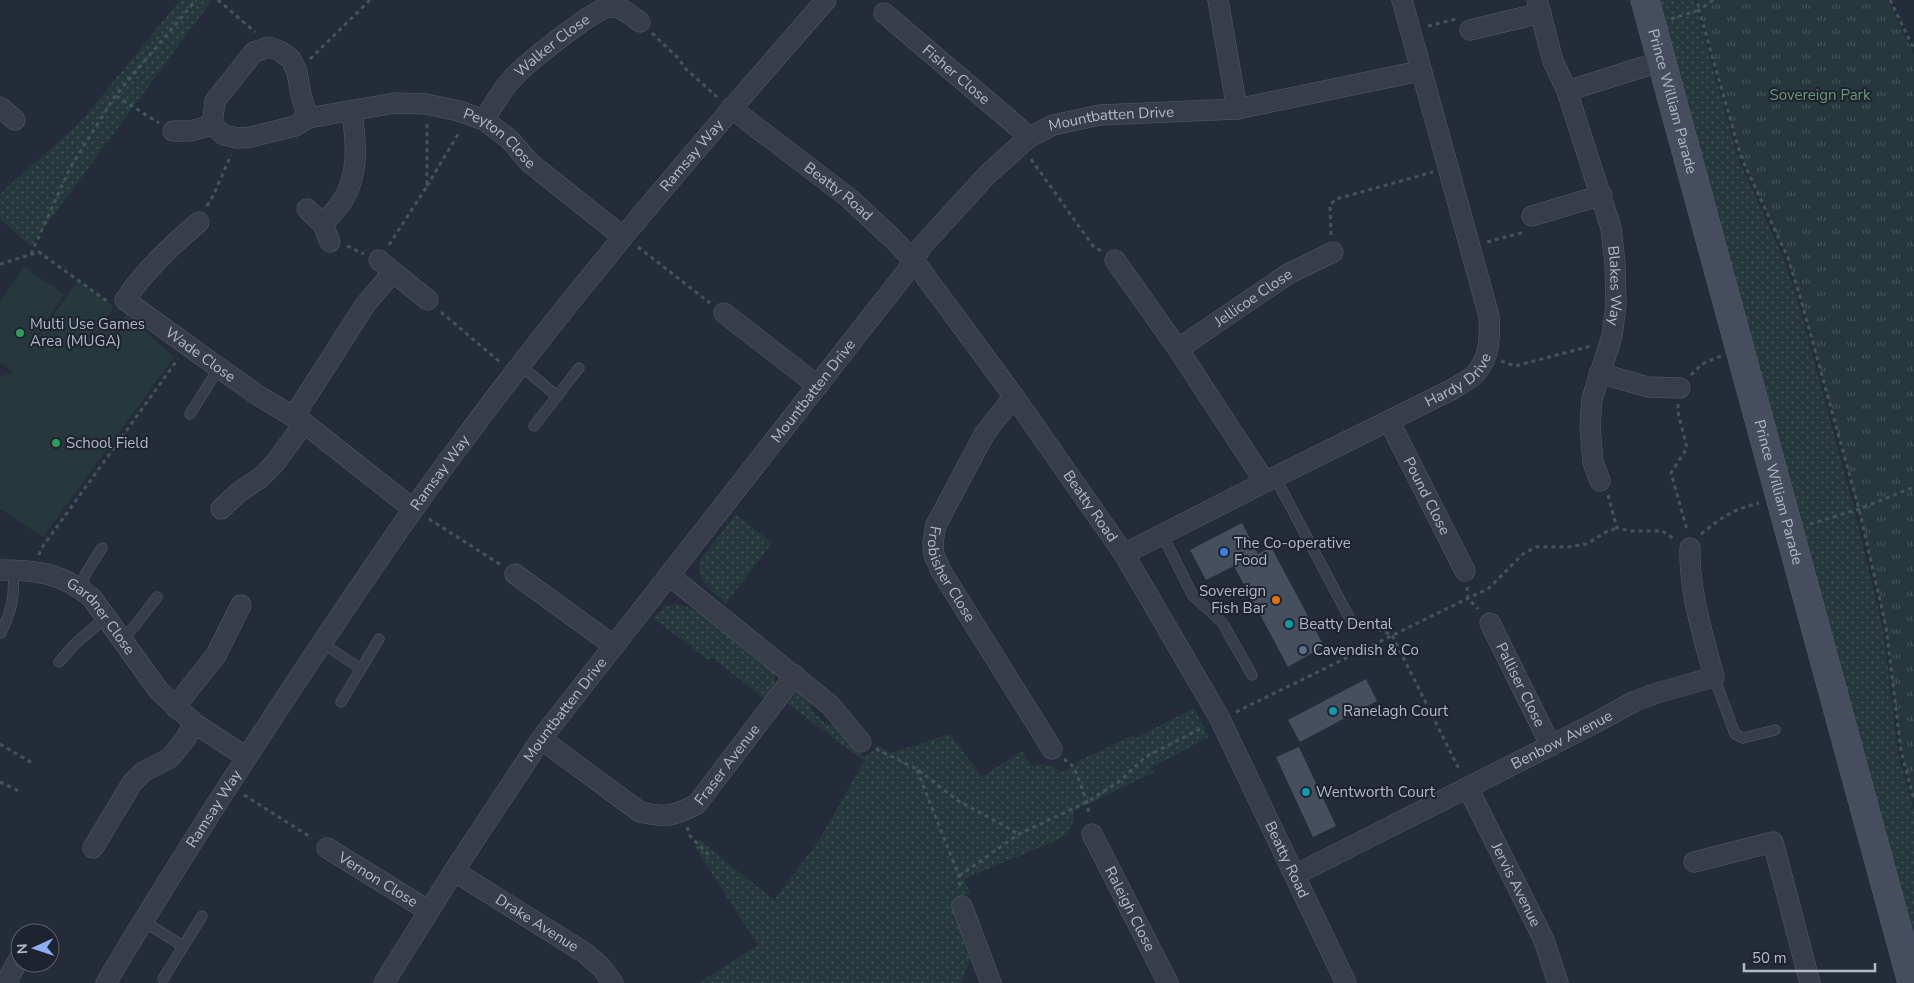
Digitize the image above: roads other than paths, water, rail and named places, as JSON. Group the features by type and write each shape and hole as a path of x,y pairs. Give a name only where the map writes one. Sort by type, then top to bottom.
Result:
{"street":[{"name":"Ramsay Way","path":"106,983 143,920 246,757 413,509 518,370 623,237 826,0"},
{"path":"1218,0 1237,109"},
{"name":"Hardy Drive","path":"1124,554 1460,384 1475,374 1485,359 1490,341 1489,316 1402,0"},
{"name":"Walker Close","path":"478,118 529,61 593,14 608,6 621,9 640,22"},
{"path":"1470,30 1539,7"},
{"name":"Blakes Way","path":"1539,7 1553,61 1567,91 1602,195 1611,228 1615,264 1616,305 1612,336 1592,399 1590,426 1593,462 1600,481"},
{"name":"Prince William Parade","path":"1649,12 1788,531 1912,983"},
{"name":"Fisher Close","path":"884,13 1019,128 1025,141"},
{"path":"173,131 191,131 212,125 215,101 254,52 268,47 280,51 291,59 297,72 308,118"},
{"path":"1567,91 1662,61"},
{"name":"Mountbatten Drive","path":"384,983 454,871 541,740 914,262 922,246 988,174 1025,141 1053,125 1100,114 1237,109 1420,71"},
{"name":"Peyton Close","path":"212,125 224,136 237,138 251,137 295,126 308,118 395,103 426,104 478,118 509,139 530,163 623,237"},
{"path":"0,107 15,120"},
{"name":"Beatty Road","path":"732,108 849,198 872,218 914,262 1015,398 1124,554 1218,717 1346,983"},
{"path":"307,209 327,233 352,180 356,159 352,111"},
{"path":"1532,216 1602,195"},
{"name":"Wade Close","path":"199,222 182,236 140,278 126,300 259,396 299,419 413,509"},
{"name":"Jellicoe Close","path":"1178,349 1288,274 1333,252"},
{"path":"1115,260 1270,480"},
{"path":"222,509 238,493 260,478 276,462 386,266 428,300"},
{"path":"724,314 818,386"},
{"path":"1599,373 1648,387 1680,388"},
{"name":"Frobisher Close","path":"1015,398 985,433 936,525 933,542 934,555 941,571 1052,749"},
{"name":"Pound Close","path":"1389,421 1465,571"},
{"path":"1690,548 1690,572 1693,594 1714,678"},
{"name":"Gardner Close","path":"7,570 53,574 80,588 92,598 159,691 194,723 246,757"},
{"path":"515,574 614,646"},
{"path":"670,576 830,704 861,742"},
{"path":"175,707 216,655 241,605"},
{"name":"Palliser Close","path":"1490,623 1551,746"},
{"name":"Fraser Avenue","path":"541,740 640,812 667,817 697,804 795,675"},
{"name":"Benbow Avenue","path":"1295,875 1551,746 1635,700 1714,678"},
{"path":"93,848 132,783 143,772 170,758 186,738 194,723"},
{"name":"Jervis Avenue","path":"1468,788 1544,940 1558,983"},
{"name":"Raleigh Close","path":"1092,834 1168,983"},
{"path":"1694,862 1773,842 1810,983"},
{"name":"Vernon Close","path":"326,848 429,912"},
{"name":"Drake Avenue","path":"454,871 585,953 601,967 613,983"},
{"path":"962,906 991,983"}],"lane":[{"path":"190,414 219,368"},
{"path":"534,426 579,368"},
{"path":"518,370 557,396"},
{"path":"1270,480 1350,619"},
{"path":"1162,534 1194,596 1222,622 1252,675"},
{"path":"80,588 86,573 102,548"},
{"path":"1,633 12,610 14,588 7,570"},
{"path":"122,638 139,621 157,597"},
{"path":"59,662 75,644 106,617"},
{"path":"341,702 379,639"},
{"path":"322,643 361,669"},
{"path":"1714,678 1735,734 1743,738 1774,730"},
{"path":"164,980 202,916"},
{"path":"143,920 183,946"}],"place":[{"name":"Multi Use Games Area (MUGA)","path":"20,333"},
{"name":"School Field","path":"56,443"},
{"name":"The Co-operative Food","path":"1224,552"},
{"name":"Sovereign Fish Bar","path":"1276,600"},
{"name":"Beatty Dental","path":"1289,624"},
{"name":"Cavendish & Co","path":"1303,650"},
{"name":"Ranelagh Court","path":"1333,711"},
{"name":"Wentworth Court","path":"1306,792"}],"park label":[{"name":"Sovereign Park","path":"1820,95"}]}
